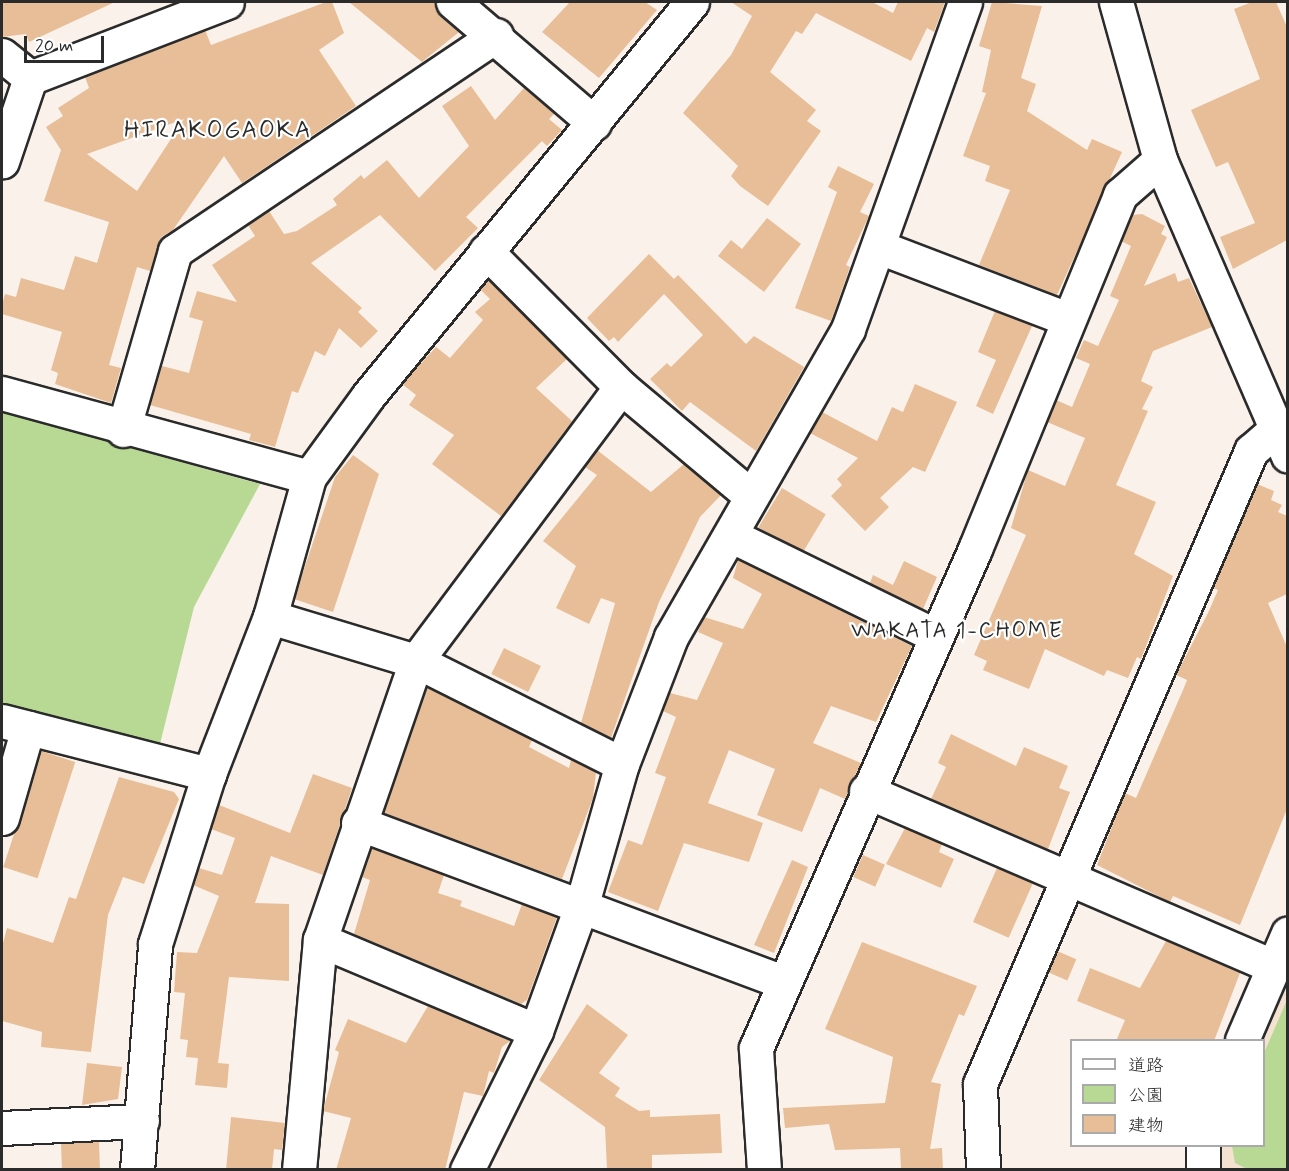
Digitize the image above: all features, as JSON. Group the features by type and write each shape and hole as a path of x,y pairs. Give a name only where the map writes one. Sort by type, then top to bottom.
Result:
{"street":[{"path":"30,78 227,2"},
{"path":"453,2 496,35 594,123"},
{"path":"137,1170 155,944 209,774 270,617 309,477 486,251 692,2"},
{"path":"467,1170 536,1031 582,904 622,764 671,637 732,536 751,496 848,329 965,2"},
{"path":"983,1170 980,1084 1251,451 1279,421 1160,160 1116,2"},
{"path":"123,430 175,251 496,35"},
{"path":"2,55 30,78"},
{"path":"2,161 30,78"},
{"path":"764,1170 756,1048 934,635 975,549 1065,318 1120,195 1160,160"},
{"path":"879,247 1065,318"},
{"path":"486,251 621,387 751,496"},
{"path":"299,1170 320,940 358,822 416,661 621,387"},
{"path":"2,393 123,430 309,477"},
{"path":"732,536 934,635"},
{"path":"270,617 416,661 622,764"},
{"path":"2,818 15,724 209,774"},
{"path":"866,791 1274,967"},
{"path":"358,822 582,904 784,982"},
{"path":"1243,1039 1287,933"},
{"path":"320,940 536,1031"},
{"path":"2,1128 142,1120"},
{"path":"1203,1147 1203,1170"}],"shaded area":[{"path":"1287,972 1287,1169 1221,1169 1220,1147 1265,1147 1265,1039 1259,1039"}],"green space":[{"path":"2,412 260,484 194,607 159,748 2,705"},
{"path":"1287,1000 1287,1169 1247,1169 1235,1163 1232,1147 1265,1147 1265,1051"}],"building":[{"path":"2,2 115,2 29,42 26,34 2,37"},
{"path":"326,2 332,2 344,33 319,50 356,106 242,183 224,156 173,230 161,237 150,271 137,267 109,365 121,368 111,403 55,384 58,373 51,370 62,332 2,314 5,294 16,297 21,278 64,290 75,256 97,263 109,222 44,201 61,150 46,127 63,116 58,108 89,88 85,77 205,30 211,45","holes":["184,119 137,191 87,154"]},
{"path":"349,2 435,2 440,16 459,32 422,62"},
{"path":"570,2 645,2 657,10 599,78 542,32"},
{"path":"731,2 872,2 893,13 898,2 945,2 934,32 927,28 911,61 816,13 802,34 796,31 770,72 816,110 807,121 821,131 768,206 740,186 731,176 738,166 683,113 731,55 752,16"},
{"path":"992,2 1042,6 1021,78 1036,84 1027,111 1087,150 1092,139 1122,152 1057,295 979,265 1010,190 985,181 990,166 963,156 986,93 982,92 991,50 979,46"},
{"path":"1252,2 1276,2 1287,27 1287,240 1233,269 1220,237 1255,223 1228,162 1216,167 1191,110 1260,79 1234,9"},
{"path":"471,86 495,120 524,88 554,114 549,119 562,130 547,146 542,141 466,217 478,228 435,271 380,215 311,263 362,308 358,312 378,331 361,348 339,328 325,356 315,351 298,393 292,391 275,447 249,440 251,434 150,405 162,366 189,373 203,321 189,317 197,291 237,302 212,265 255,236 248,225 269,211 284,234 297,231 337,205 333,199 361,175 364,179 387,160 419,198 469,146 442,106"},
{"path":"838,166 874,184 860,212 869,216 846,265 850,267 831,321 795,308 837,192 828,187"},
{"path":"1142,214 1165,226 1161,234 1167,237 1144,286 1175,273 1178,282 1189,278 1212,327 1153,351 1141,381 1153,387 1142,409 1148,411 1116,485 1156,502 1134,554 1173,576 1141,659 1137,657 1128,678 1107,670 1104,676 1045,649 1029,689 983,670 987,661 974,655 1026,535 1011,528 1028,470 1065,486 1085,438 1047,422 1056,400 1072,407 1090,364 1076,358 1084,340 1098,346 1119,300 1110,296 1131,246 1121,241 1132,215"},
{"path":"767,218 801,244 764,292 718,256 731,240 742,249"},
{"path":"649,254 674,279 678,275 746,344 754,336 804,367 756,451 690,402 682,411 650,379 667,363 671,367 703,335 664,294 618,342 614,337 609,341 587,318"},
{"path":"488,280 567,359 536,388 572,421 501,516 432,464 454,435 409,405 416,395 402,384 436,347 450,358 483,320 475,312 490,299 480,289"},
{"path":"995,311 1032,326 993,414 976,406 996,360 978,352"},
{"path":"915,384 957,402 925,472 913,467 880,498 889,507 865,531 831,496 842,485 837,479 858,458 810,433 822,412 877,441 892,407 903,412"},
{"path":"597,450 651,492 684,464 721,495 700,517 659,602 611,738 581,723 615,603 601,598 589,624 556,608 576,566 543,541 597,475 585,467"},
{"path":"353,455 379,474 333,612 294,599 335,477"},
{"path":"1257,484 1274,491 1271,500 1282,505 1278,512 1287,516 1287,594 1268,603 1287,647 1287,809 1240,925 1173,896 1170,902 1097,865 1125,793 1136,798 1183,690 1187,680 1176,675 1218,590 1213,588"},
{"path":"782,488 826,514 802,554 758,527"},
{"path":"738,560 912,646 876,722 831,706 813,743 861,763 845,799 820,788 802,832 757,815 775,769 729,750 708,803 763,823 749,862 684,843 658,911 608,892 628,840 642,845 666,777 655,773 676,717 663,711 670,693 697,700 723,643 698,632 704,617 743,629 762,594 733,578"},
{"path":"904,561 937,577 923,609 870,583 873,575 893,585"},
{"path":"504,648 541,666 528,692 491,674"},
{"path":"427,688 532,740 529,747 569,768 571,760 596,772 593,798 562,879 384,813"},
{"path":"951,734 1016,766 1024,747 1068,766 1059,788 1070,792 1048,849 931,799 946,767 938,763"},
{"path":"41,751 75,762 38,878 3,867"},
{"path":"313,774 352,788 323,875 271,856 255,903 289,904 289,981 229,977 218,1063 229,1064 227,1088 195,1085 198,1058 186,1057 188,1040 180,1039 185,993 174,992 177,952 197,953 219,896 193,885 199,868 222,875 235,838 211,829 219,805 290,833"},
{"path":"119,777 174,792 179,799 144,884 123,877 108,915 91,1052 41,1047 42,1032 2,1021 2,947 7,928 53,943 69,897 76,899"},
{"path":"905,828 942,844 939,852 954,859 941,888 886,864"},
{"path":"371,848 444,875 438,893 462,901 460,906 514,926 522,904 557,917 527,1000 521,1004 354,934 370,880 362,877"},
{"path":"863,855 885,865 875,887 853,877"},
{"path":"792,860 808,867 774,953 754,945"},
{"path":"997,868 1033,884 1009,938 973,922"},
{"path":"1166,941 1240,973 1215,1039 1117,1039 1125,1020 1077,1001 1090,968 1140,988"},
{"path":"862,942 977,986 964,1016 959,1014 931,1082 941,1084 930,1149 942,1148 943,1170 901,1170 900,1148 835,1150 829,1124 785,1128 783,1108 885,1103 893,1057 825,1029"},
{"path":"1057,951 1076,959 1067,980 1048,972"},
{"path":"587,1004 628,1035 599,1073 620,1088 615,1096 639,1111 650,1110 650,1117 720,1114 722,1153 652,1155 652,1170 607,1170 605,1127 539,1080"},
{"path":"428,1006 510,1041 502,1047 494,1073 489,1071 483,1096 464,1092 445,1170 336,1170 351,1118 323,1111 339,1052 335,1050 348,1019 406,1043"},
{"path":"87,1063 122,1067 118,1099 82,1105"},
{"path":"231,1117 285,1123 282,1150 274,1149 272,1170 226,1170"},
{"path":"99,1142 100,1170 62,1170 61,1143"}],"district":[{"name":"HIRAKOGAOKA","path":"218,131"},
{"name":"WAKATA 1-CHOME","path":"957,632"}]}
